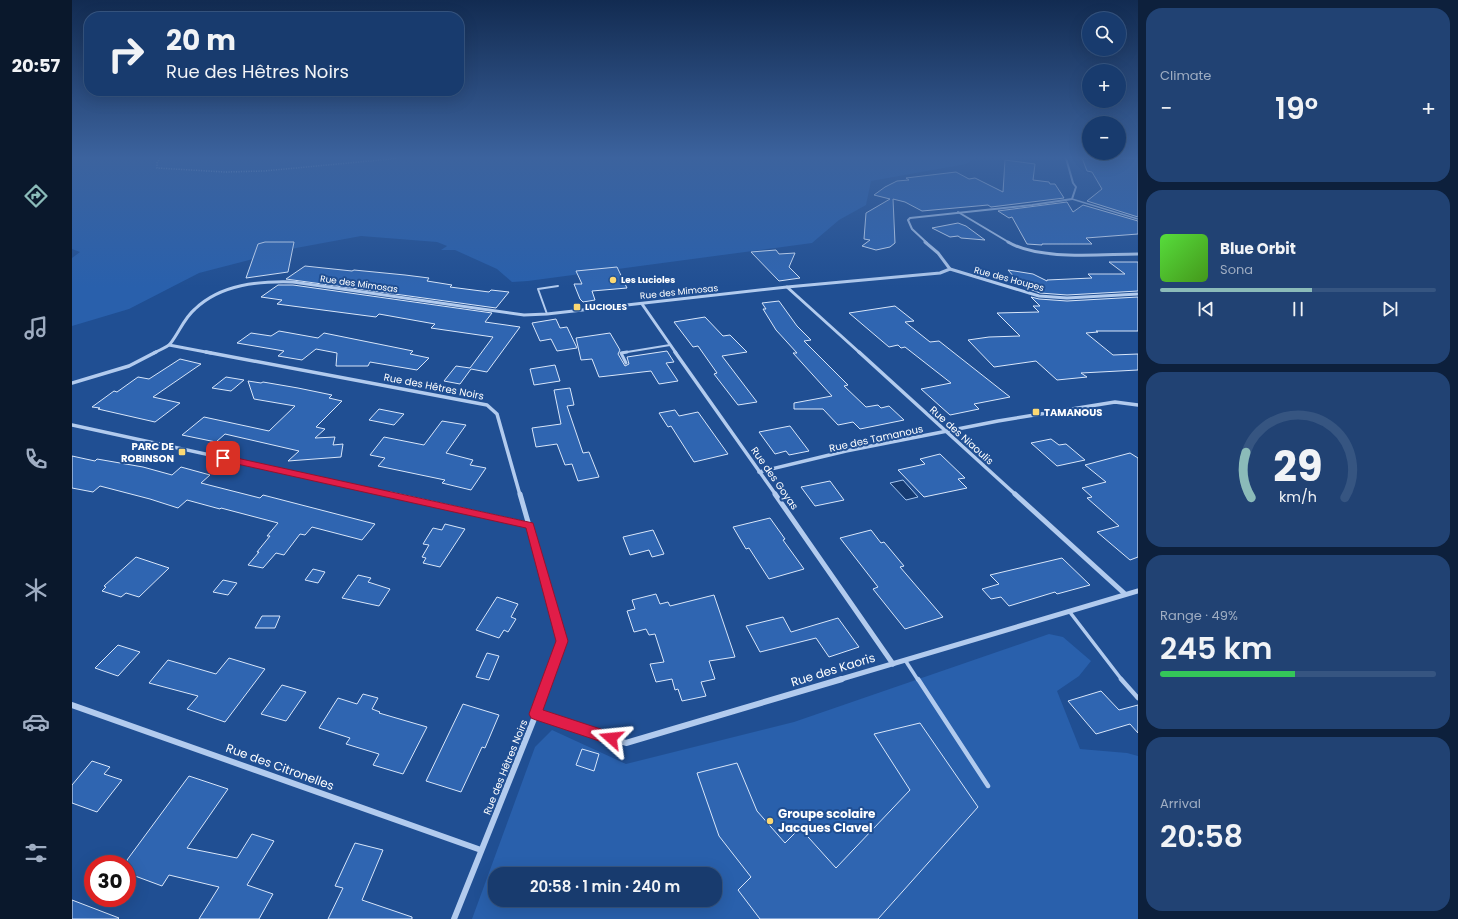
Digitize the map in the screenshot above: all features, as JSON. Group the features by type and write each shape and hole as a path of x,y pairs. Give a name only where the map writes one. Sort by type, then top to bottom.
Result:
{"street":[{"path":"950,269 935,250 912,230 908,220 910,218 1040,205 1062,201"},
{"path":"958,212 1018,248 1058,255 1138,254"},
{"name":"Rue des Mimosas","path":"72,383 128,366 169,345 194,310 214,295 235,287 268,281 298,282 524,315 548,314 642,304 787,287 940,273 950,269"},
{"name":"Rue des Houpes","path":"950,269 1039,296 1067,298 1138,294"},
{"name":"Rue des Niaoulis","path":"787,287 1126,594"},
{"name":"Rue des Goyas","path":"642,304 893,664"},
{"name":"Rue des Hêtres Noirs","path":"169,345 487,405 497,414 562,641 536,714 454,919"},
{"name":"Rue des Tamanous","path":"759,472 846,451 998,421 1115,402 1138,405"},
{"path":"72,425 530,526"},
{"name":"Rue des Kaoris","path":"536,714 626,743 1138,590"},
{"name":"Rue des Citronelles","path":"72,705 481,850"}],"lane":[{"path":"1079,201 1138,218"},
{"path":"548,314 538,289 558,286"},
{"path":"626,363 621,353 670,345"},
{"path":"1069,611 1111,667 1138,698"},
{"path":"905,660 988,786"}],"shaded area":[{"path":"72,201 867,201 866,205 839,220 812,243 528,281 512,282 497,269 455,250 441,250 447,246 437,242 361,236 296,248 199,273 129,309 72,326 72,258 80,252 72,249"},
{"path":"903,480 918,497 906,500 890,483"},
{"path":"1049,634 1063,637 1091,661 1079,676 1057,691 1080,749 1127,753 1138,756 1138,919 472,919 488,875 488,907 722,907 722,867 491,867 535,747 552,730 626,764 794,722"}],"building":[{"path":"887,201 893,201 895,243 890,247 876,250 862,246 870,240 864,239 866,213"},
{"path":"901,201 1041,201 991,207 988,205 922,211"},
{"path":"1087,201 1138,201 1138,217"},
{"path":"1067,202 1073,212 1083,205 1138,221 1138,234 1086,238 1092,244 1027,244 1012,217 1009,218 998,211"},
{"path":"958,223 966,226 985,240 961,238 958,236 950,237 932,228"},
{"path":"265,242 294,242 288,272 246,278 258,244"},
{"path":"776,250 779,254 795,253 789,267 800,278 779,281 751,252"},
{"path":"1109,262 1138,262 1138,291 1067,295 1040,293 1022,286 1008,270 1033,274 1047,281 1092,278 1088,274 1125,274"},
{"path":"305,266 429,278 427,281 452,285 450,287 489,292 491,290 509,292 496,308 286,279"},
{"name":"Les Lucioles","path":"617,267 627,288 592,291 595,300 583,302 580,299 574,284 582,284 576,271"},
{"path":"278,285 293,285 492,313 485,322 520,327 487,372 471,369 460,384 444,381 456,366 470,368 493,337 431,328 435,324 379,314 376,317 277,304 282,300 261,297"},
{"path":"1031,297 1067,301 1138,297 1138,331 1096,331 1098,332 1086,333 1113,355 1138,354 1138,370 1081,373 1087,377 1057,380 1036,361 994,367 968,340 989,337 1020,336 997,313 1039,312 1033,306 1040,306"},
{"path":"779,301 797,326 811,340 804,341 848,385 844,386 866,407 878,405 881,408 889,406 904,420 860,429 853,422 838,425 823,409 794,409 794,403 832,396 793,353 797,353 776,330 763,309 766,309 762,303"},
{"path":"895,306 914,321 905,322 930,342 939,341 1010,397 974,404 979,409 950,415 921,389 951,383 905,347 901,348 898,345 889,347 849,313"},
{"path":"705,317 723,336 730,335 747,352 722,356 757,402 738,405 714,374 717,373 698,346 693,347 674,322"},
{"path":"556,319 560,328 567,327 577,348 557,351 551,339 540,341 532,323"},
{"path":"279,331 318,338 324,333 413,351 410,354 429,358 417,370 370,362 368,366 336,366 337,353 316,349 302,360 278,356 284,351 237,343 251,333 271,336"},
{"path":"610,333 620,350 618,354 625,366 629,364 627,357 667,351 674,362 666,363 678,381 659,384 651,371 599,377 592,359 581,360 576,338"},
{"path":"180,359 201,364 153,397 180,403 155,422 92,407 114,391 117,392 138,377 149,379"},
{"path":"555,365 560,381 534,385 530,369"},
{"path":"226,377 244,380 231,391 212,388"},
{"path":"248,381 263,382 332,395 329,398 342,401 316,427 325,429 315,438 335,437 333,445 343,444 341,457 288,461 299,451 225,434 216,442 182,435 204,417 269,431 295,406 254,399"},
{"path":"570,388 574,405 567,406 583,453 589,452 599,477 578,481 572,464 565,465 557,444 536,447 532,428 561,424 554,390"},
{"path":"379,409 404,414 394,425 369,420"},
{"path":"675,410 679,416 698,412 728,454 694,462 671,426 668,427 659,413"},
{"path":"442,421 466,425 446,453 473,460 470,465 486,468 471,490 442,483 445,480 378,466 385,458 370,455 384,437 424,445"},
{"path":"790,426 809,451 789,455 786,451 775,454 759,432"},
{"path":"1051,439 1059,445 1066,444 1085,460 1057,466 1031,443"},
{"path":"1130,453 1138,458 1138,557 1130,560 1097,532 1119,526 1087,498 1092,497 1082,488 1106,482 1085,465"},
{"path":"940,454 965,478 958,479 967,488 924,497 898,470 925,464 920,459"},
{"path":"72,456 95,461 97,459 143,467 172,475 181,467 210,475 201,483 260,498 263,495 375,524 362,540 312,527 305,535 300,534 284,555 276,553 263,568 248,565 270,536 267,536 278,523 187,500 178,508 100,486 93,492 72,488"},
{"path":"830,481 844,500 815,506 801,487"},
{"path":"770,518 785,539 783,540 804,569 769,579 749,548 746,549 733,527"},
{"path":"445,524 465,529 440,567 423,563 426,558 422,557 429,545 423,544 433,528 442,530"},
{"path":"653,530 664,554 652,557 649,550 630,555 623,537"},
{"path":"871,530 881,543 884,542 904,566 900,567 943,617 905,629 873,589 878,587 840,538"},
{"path":"136,557 169,568 139,597 126,593 121,597 102,591 106,587 104,586"},
{"path":"1062,558 1090,585 1057,594 1055,592 1009,606 1001,597 991,599 982,589 999,584 990,575"},
{"path":"313,569 325,572 318,583 305,580"},
{"path":"358,575 371,578 368,582 390,589 379,606 342,598"},
{"path":"223,580 237,583 228,595 213,592"},
{"path":"656,594 660,604 668,602 670,606 714,595 735,657 709,661 715,679 701,682 706,696 682,701 678,689 675,690 672,679 656,682 650,664 664,662 655,634 649,635 646,629 634,632 627,611 635,609 632,600"},
{"path":"497,597 518,604 511,617 516,619 508,632 504,630 499,638 476,630"},
{"path":"262,616 280,616 275,628 255,628"},
{"path":"783,617 791,632 838,618 859,647 829,657 816,638 760,652 746,626"},
{"path":"118,645 140,652 118,676 95,668"},
{"path":"487,653 499,656 489,680 476,677"},
{"path":"229,658 265,669 225,722 187,709 198,696 149,683 168,660 216,674"},
{"path":"282,685 306,692 286,721 261,714"},
{"path":"1101,691 1119,710 1138,705 1138,733 1130,724 1096,734 1068,701"},
{"path":"363,694 378,698 372,709 380,712 379,713 427,727 403,774 373,765 379,754 346,744 350,738 319,728 338,698 357,704"},
{"path":"463,704 499,715 485,748 482,747 461,792 426,781"},
{"path":"920,723 978,807 878,919 760,919 738,890 751,877 719,836 697,773 737,763 757,811 785,843 800,828 836,868 910,790 874,734"},
{"path":"582,749 599,754 594,771 576,765"},
{"path":"92,761 110,767 104,774 122,780 97,812 72,803 72,785"},
{"path":"189,776 228,789 187,848 237,858 252,834 274,841 247,885 273,894 259,919 199,919 219,887 169,875 162,886 136,876 136,855 131,855"},
{"path":"355,843 383,850 362,900 412,917 412,919 328,919 343,888 335,886"},
{"path":"72,900 84,905 84,907 90,907 119,918 118,919 72,919"}],"place":[{"name":"Les Lucioles","path":"613,280"},
{"name":"LUCIOLES","path":"577,307"},
{"name":"TAMANOUS","path":"1036,412"},
{"name":"PARC DE ROBINSON","path":"182,452"},
{"name":"Groupe scolaire Jacques Clavel","path":"770,821"}],"route":[{"path":"223,458 530,526 562,641 536,714 611,738"}]}
